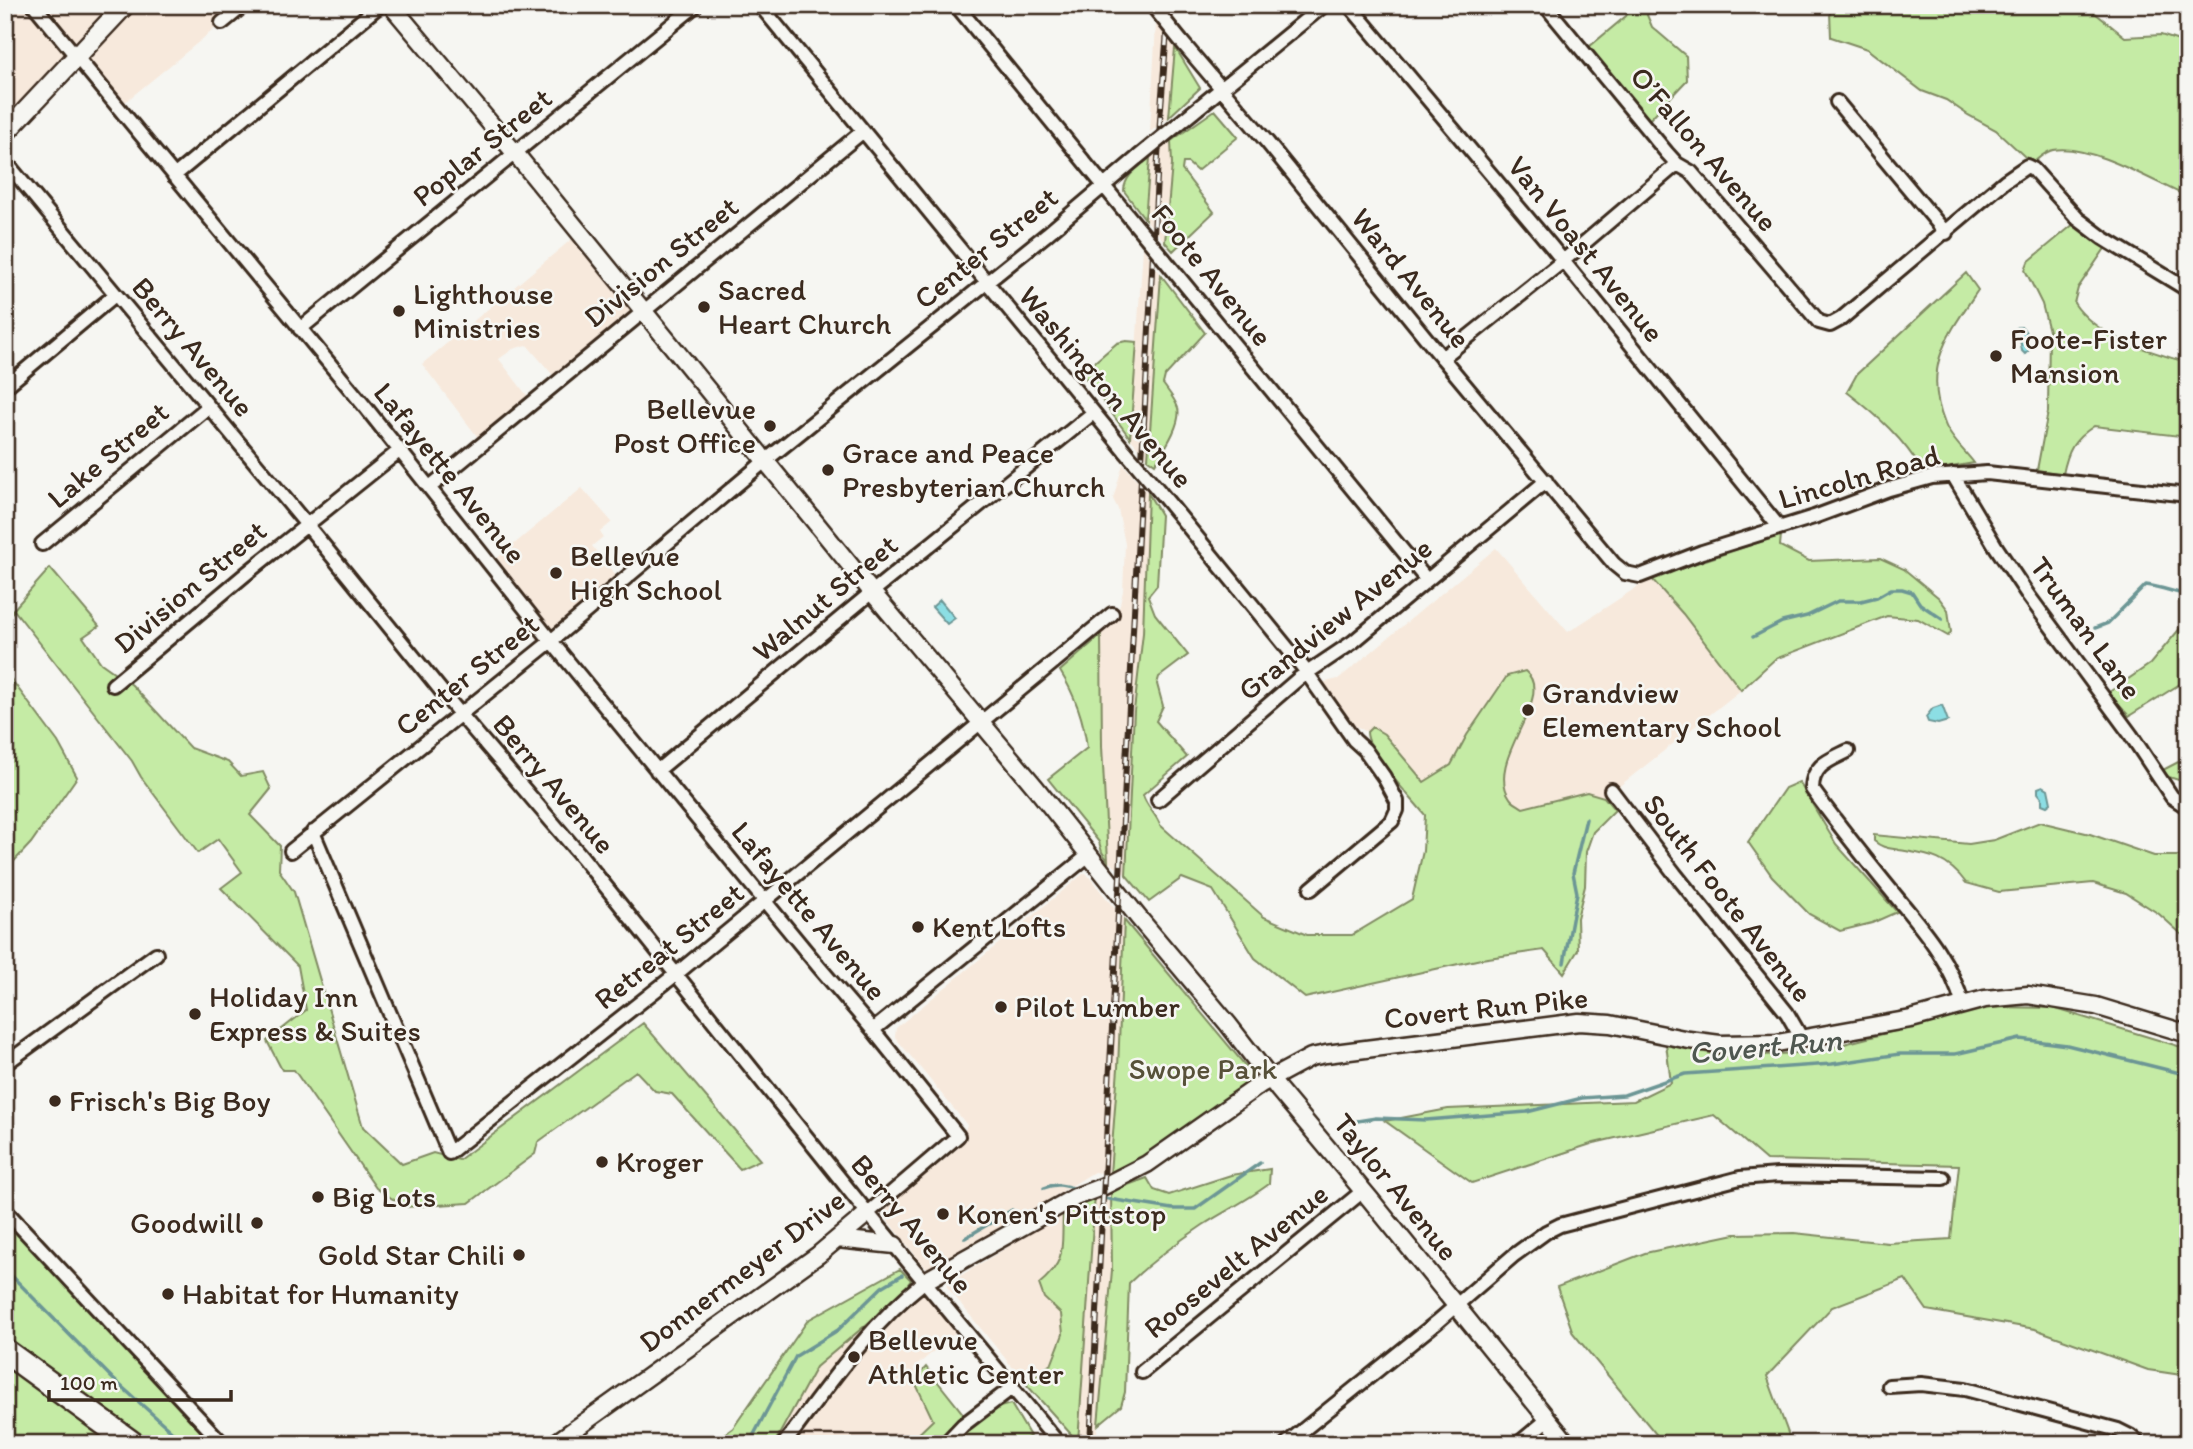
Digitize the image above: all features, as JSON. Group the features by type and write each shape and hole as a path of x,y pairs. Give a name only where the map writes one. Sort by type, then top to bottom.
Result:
{"highway":[{"path":"5,1351 133,1444"}],"main road":[{"path":"5,133 125,5"}],"street":[{"name":"Lafayette Avenue","path":"34,5 366,408 657,771 958,1136"},
{"path":"222,23 244,5"},
{"path":"174,176 380,5"},
{"path":"391,5 515,153"},
{"name":"Poplar Street","path":"300,329 696,5"},
{"name":"Washington Avenue","path":"760,5 1307,672 1354,740 1365,750 1384,777 1398,801 1392,821 1311,889"},
{"name":"Foote Avenue","path":"956,5 1426,579"},
{"name":"Ward Avenue","path":"1152,5 1614,564 1625,573 1636,577"},
{"name":"Center Street","path":"290,851 551,641 765,461 1324,5"},
{"name":"Van Voast Avenue","path":"1349,5 1563,261 1779,527"},
{"name":"O’Fallon Avenue","path":"1545,5 1677,164 1691,172 1813,316 1825,324 1835,323 1946,233"},
{"path":"1837,102 1946,233 2005,181 2027,166 2033,169 2065,206 2103,238 2188,290"},
{"name":"Division Street","path":"430,487 862,132"},
{"name":"Taylor Avenue","path":"515,153 642,312 1090,854 1138,917 1568,1444"},
{"name":"Berry Avenue","path":"5,161 460,714 582,857 868,1213 1059,1444"},
{"path":"1443,358 1677,164"},
{"path":"5,387 115,295"},
{"name":"Lake Street","path":"42,544 208,407"},
{"name":"Walnut Street","path":"657,771 1093,413"},
{"name":"Division Street","path":"113,685 399,451"},
{"name":"Lincoln Road","path":"1636,577 1702,552 1932,477 1987,473 2188,495"},
{"name":"Truman Lane","path":"1953,475 2028,595 2114,710 2172,797 2184,805"},
{"name":"Grandview Avenue","path":"1158,800 1307,672 1344,649 1546,481"},
{"name":"Retreat Street","path":"313,832 449,1153 675,975 1112,614"},
{"path":"1848,751 1823,763 1817,769 1812,789 1856,848 1925,931 1954,977 1963,1005"},
{"name":"South Foote Avenue","path":"1611,790 1787,1013 1802,1039"},
{"path":"873,1030 1090,854"},
{"path":"5,1064 156,954"},
{"name":"Covert Run Pike","path":"925,1282 1082,1194 1112,1182 1161,1156 1225,1108 1270,1079 1311,1057 1326,1054 1579,1022 1610,1024 1720,1044 1777,1043 1897,1021 1985,999 2025,995 2096,1006 2188,1034"},
{"name":"Donnermeyer Drive","path":"554,1444 818,1255 958,1136"},
{"path":"1286,1444 1456,1306 1513,1256 1554,1228 1585,1217 1711,1184 1769,1175 1943,1178"},
{"name":"Roosevelt Avenue","path":"1142,1372 1363,1191"},
{"path":"5,1210 223,1444"},
{"path":"837,1239 895,1245"},
{"path":"784,1444 864,1338 892,1308 925,1282"},
{"path":"1889,1385 1921,1384 1975,1391 2118,1430 2139,1444"},
{"path":"945,1444 963,1425 1013,1387"},
{"path":"1518,1444 1548,1419"}],"shaded area":[{"path":"5,5 244,5 119,107 77,57 5,133"},
{"path":"1156,23 1175,48 1169,117 1150,132"},
{"path":"1171,141 1172,164 1165,242 1145,219 1150,158"},
{"path":"579,233 642,312 558,381 527,345 513,349 499,359 532,402 483,444 422,364"},
{"path":"1143,248 1161,275 1148,459 1130,438"},
{"path":"1123,464 1148,493 1143,633 1134,711 1126,875 1108,861 1102,746 1101,650 1101,635 1118,613 1123,591 1125,544 1118,509 1113,499"},
{"name":"Bellevue High School","path":"582,488 612,522 600,532 603,537 592,546 621,582 551,641 490,564"},
{"name":"Grandview Elementary School","path":"1496,548 1568,632 1651,578 1683,614 1741,690 1522,863 1445,769 1424,782 1376,728 1371,727 1367,732 1352,724 1321,683 1338,679"},
{"path":"1086,873 1124,920 1118,1068 1110,1174 1094,1172 934,1270 930,1269 924,1266 884,1216 885,1209 958,1148 967,1125 895,1037 896,1028"},
{"path":"1111,1191 1112,1270 1096,1444 1080,1444 1078,1442 1095,1195"},
{"path":"1063,1213 1061,1259 1044,1298 1061,1314 1063,1334 1052,1363 1026,1384 947,1284"},
{"name":"Bellevue Athletic Center","path":"925,1281 963,1326 913,1369 963,1425 945,1444 720,1444 857,1309"}],"green space":[{"path":"1632,5 1652,5 1647,15 1652,27 1686,56 1687,80 1649,120 1589,47 1626,16"},
{"path":"1818,5 2085,5 2125,37 2161,35 2188,44 2188,197 2121,165 2084,152 2053,150 2034,162 1996,130 1946,100 1922,91 1867,49 1831,37 1830,12"},
{"path":"1175,48 1200,88 1169,117"},
{"path":"1215,110 1238,137 1197,171 1188,163 1183,163 1182,170 1214,212 1173,251 1165,242 1172,164 1171,141"},
{"path":"1150,158 1145,219 1124,191 1129,176"},
{"path":"2075,223 2106,247 2078,288 2074,303 2096,326 2125,342 2188,363 2188,437 2094,426 2073,446 2063,474 2037,470 2048,412 2049,331 2042,304 2025,270 2028,262"},
{"path":"1966,273 1978,290 1941,353 1936,385 1947,429 1974,463 1923,472 1889,428 1847,392 1857,374"},
{"path":"1161,275 1205,333 1165,376 1163,384 1175,401 1178,414 1171,437 1155,464 1148,459"},
{"path":"1137,342 1130,438 1082,373 1117,343"},
{"path":"1148,493 1161,515 1157,585 1148,596 1155,614 1188,655 1159,677 1157,684 1163,706 1156,721 1187,757 1143,795 1160,825 1264,917 1307,935 1352,935 1412,899 1423,851 1425,815 1382,763 1369,741 1367,732 1372,727 1384,734 1424,782 1451,765 1467,735 1507,676 1525,671 1533,682 1533,696 1506,766 1504,783 1510,798 1523,808 1587,792 1604,797 1615,810 1593,832 1586,852 1585,886 1577,918 1578,950 1564,973 1544,950 1481,959 1305,998 1255,958 1213,890 1182,878 1149,902 1126,875 1134,711 1143,633"},
{"path":"1781,535 1780,546 1809,561 1880,558 1904,569 1939,598 1948,610 1951,632 1948,636 1918,619 1887,616 1775,659 1741,690 1683,614 1651,578"},
{"path":"50,568 99,626 83,637 101,663 132,685 190,748 228,762 241,776 263,772 271,789 250,815 280,846 279,870 294,892 363,1127 402,1164 433,1153 459,1160 643,1023 760,1160 740,1169 672,1094 655,1091 636,1071 538,1142 535,1154 469,1203 405,1207 376,1188 294,1070 282,1070 267,1041 306,1010 298,966 221,888 242,872 218,839 198,853 132,761 14,610 5,620 5,607 13,610"},
{"path":"2188,619 2188,679 2129,716 2108,693 2150,664"},
{"path":"1101,635 1102,746 1108,861 1099,842 1048,779 1087,748 1078,708 1060,671"},
{"path":"5,671 58,742 77,777 31,843 5,871 5,707 10,711 5,701"},
{"path":"2188,757 2188,783 2169,777 2161,771"},
{"path":"1799,782 1836,844 1897,912 1872,923 1840,931 1809,914 1772,876 1748,842 1785,788"},
{"path":"2040,822 2090,834 2154,856 2179,856 2188,851 2188,940 2159,914 2126,893 2093,883 1999,892 1966,883 1952,868 1937,859 1886,847 1874,841 1874,835 1969,844 1994,840"},
{"name":"Swope Park","path":"1124,920 1254,1076 1251,1081 1147,1158 1110,1174 1118,1068"},
{"path":"1988,1007 2053,1008 2188,1049 2188,1376 2148,1370 2035,1329 1927,1310 1905,1279 1832,1307 1767,1376 1792,1444 1664,1444 1573,1333 1557,1287 1645,1253 1735,1234 1794,1233 1888,1243 1951,1239 1959,1165 1766,1160 1714,1115 1594,1143 1472,1183 1385,1121 1448,1109 1634,1101 1671,1083 1666,1044 1729,1057 1813,1052"},
{"path":"1270,1169 1269,1184 1183,1239 1129,1283 1125,1392 1121,1406 1098,1425 1112,1270 1111,1191 1147,1178 1154,1190 1169,1195 1231,1175"},
{"path":"1095,1195 1078,1442 1026,1384 1052,1363 1063,1334 1061,1314 1044,1298 1039,1284 1059,1260 1063,1213"},
{"path":"5,1210 223,1444 149,1444 142,1437 137,1444 5,1444"},
{"path":"900,1269 911,1280 899,1297 816,1367 774,1444 711,1444 733,1428 808,1320"},
{"path":"926,1367 965,1416 1011,1404 1030,1436 1017,1444 908,1444 933,1420 914,1380"}],"water":[{"path":"2022,327 2027,334 2029,350 2025,354 2020,339 2013,331"},
{"path":"940,600 955,618 947,624 932,607"},
{"path":"1942,705 1948,721 1938,724 1928,722 1926,717 1933,708"},
{"path":"2043,786 2048,789 2051,803 2047,806 2042,804 2038,793 2038,788"}],"waterway":[{"path":"2095,628 2108,623 2146,585 2188,595"},
{"path":"1753,637 1782,622 1807,616 1838,601 1861,601 1877,597 1891,589 1912,592 1920,604 1942,619"},
{"path":"1564,963 1577,893 1573,873 1586,819"},
{"name":"Covert Run","path":"1345,1123 1376,1118 1426,1120 1527,1112 1582,1098 1624,1095 1685,1074 1832,1064 1900,1054 1955,1054 2020,1039 2067,1045 2188,1075"},
{"name":"Covert Run","path":"1096,1197 1172,1209 1195,1209 1260,1163"},
{"name":"Covert Run","path":"1044,1188 1060,1185 1076,1189"},
{"name":"Covert Run","path":"965,1238 1012,1210"},
{"path":"5,1269 113,1379 186,1444"},
{"name":"Covert Run","path":"745,1444 751,1440 796,1356 838,1330 882,1287 902,1275"}],"railway":[{"path":"1090,1444 1160,120 1169,5"}],"place":[{"name":"Sacred Heart Church","path":"704,307"},
{"name":"Lighthouse Ministries","path":"399,311"},
{"name":"Foote-Fister Mansion","path":"1996,356"},
{"name":"Bellevue Post Office","path":"770,426"},
{"name":"Grace and Peace Presbyterian Church","path":"828,470"},
{"name":"Bellevue High School","path":"556,573"},
{"name":"Grandview Elementary School","path":"1528,710"},
{"name":"Kent Lofts","path":"918,927"},
{"name":"Pilot Lumber","path":"1001,1007"},
{"name":"Holiday Inn Express & Suites","path":"195,1014"},
{"name":"Frisch's Big Boy","path":"55,1101"},
{"name":"Kroger","path":"602,1162"},
{"name":"Big Lots","path":"318,1197"},
{"name":"Konen's Pittstop","path":"943,1214"},
{"name":"Goodwill","path":"257,1223"},
{"name":"Gold Star Chili","path":"519,1255"},
{"name":"Habitat for Humanity","path":"168,1294"},
{"name":"Bellevue Athletic Center","path":"854,1357"}]}
